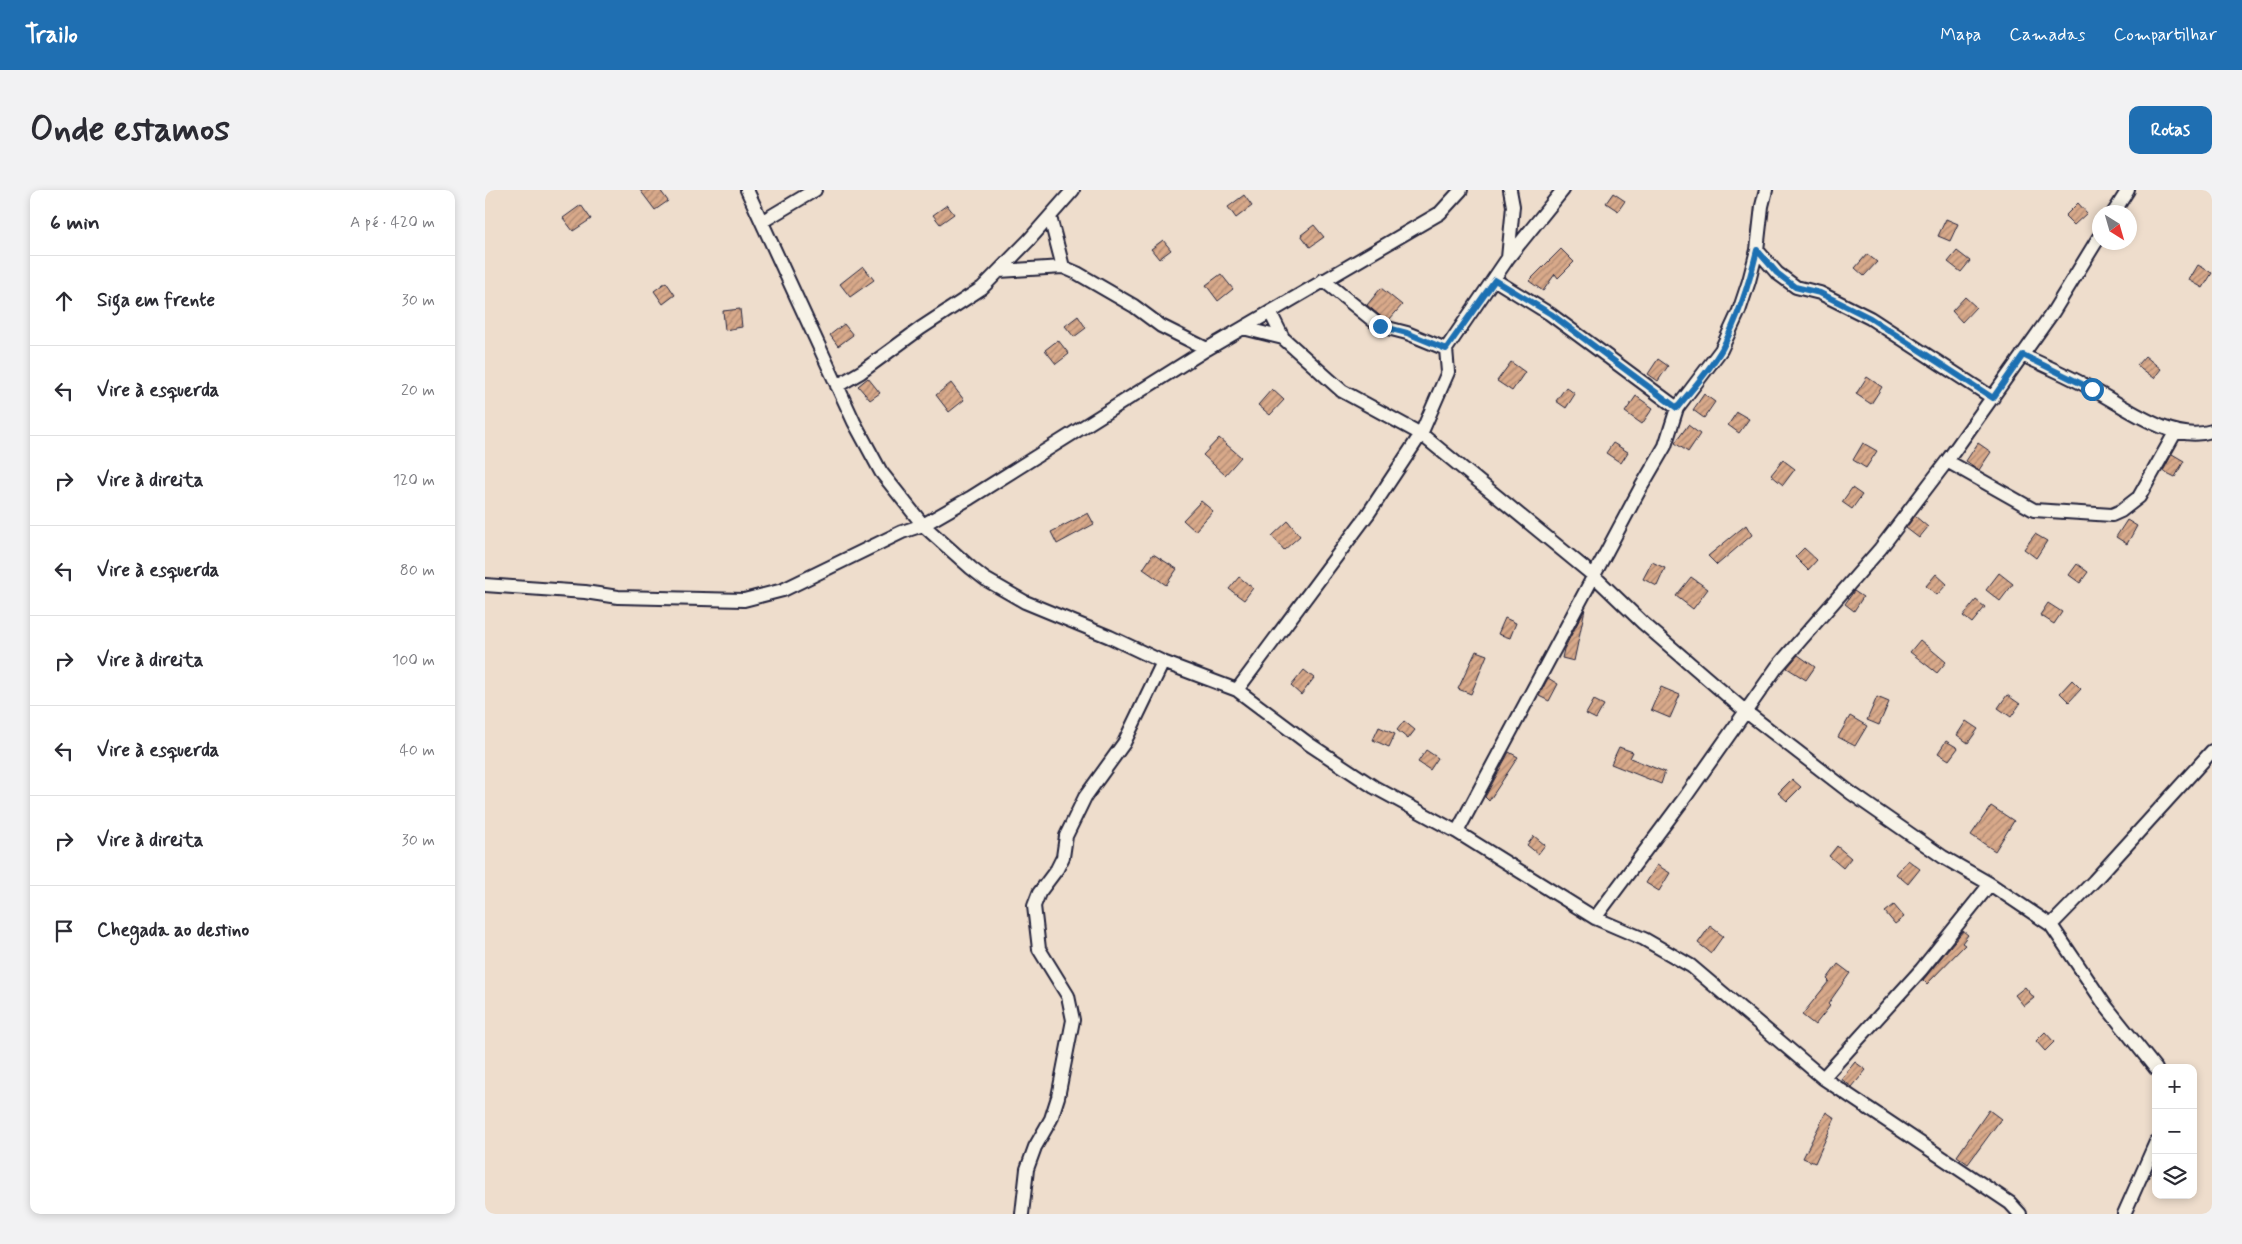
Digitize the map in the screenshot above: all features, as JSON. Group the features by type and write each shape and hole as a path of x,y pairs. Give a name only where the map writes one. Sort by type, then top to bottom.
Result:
{"street":[{"path":"747,190 763,221 806,320 854,422 881,472 923,524 971,568 1001,589 1025,602 1110,637 1163,662 1237,690 1309,744 1374,787 1457,832 1595,918 1645,939 1691,966 1823,1078 2010,1202 2020,1214"},
{"path":"763,221 815,190"},
{"path":"837,386 861,372 921,328 982,288 1073,190"},
{"path":"485,585 574,591 618,597 743,600 783,590 887,539 923,524 976,494 1207,349 1440,213 1461,190"},
{"path":"1508,258 1513,206 1510,190"},
{"path":"1237,690 1368,514 1421,434 1448,372 1446,349 1495,280 1508,258 1563,190"},
{"path":"1457,832 1665,446 1677,408 1721,350 1749,282 1757,250 1762,206 1766,190"},
{"path":"2118,205 2127,190"},
{"path":"1050,216 1063,267"},
{"path":"1595,918 1687,796 1777,668 1880,549 1947,461 2053,312 2092,248"},
{"path":"1757,250 1777,273 1795,287 1820,293 1870,318 1993,398"},
{"path":"999,271 1063,267 1134,306 1161,326 1207,349"},
{"path":"1323,280 1380,326 1407,333 1446,349"},
{"path":"1495,280 1551,314 1677,408"},
{"path":"1270,312 1283,338 1342,391 1421,434 1594,576 1649,629 1745,711 1851,793 1943,857 1990,884 2051,925 2105,1005 2152,1064"},
{"path":"1243,328 1283,338"},
{"path":"2023,355 2092,389 2148,421 2176,431 2200,435 2212,431"},
{"path":"1947,461 2034,510 2112,514 2126,507 2139,497 2176,431"},
{"path":"1023,1214 1027,1169 1035,1147 1053,1112 1073,1020 1068,996 1039,950 1034,906 1039,893 1057,870 1063,857 1067,836 1085,797 1124,743 1163,662"},
{"path":"2051,925 2094,882 2212,751"},
{"path":"1823,1078 1921,970 1990,884"},
{"path":"2124,1214 2152,1151"}],"building":[{"path":"640,190 660,190 668,201 655,210"},
{"path":"1613,193 1625,201 1618,211 1606,203"},
{"path":"1244,195 1252,206 1236,218 1228,207"},
{"path":"2078,203 2087,213 2074,225 2065,216"},
{"path":"581,205 591,219 573,231 563,218"},
{"path":"947,205 954,214 940,224 933,215"},
{"path":"1946,219 1958,224 1950,241 1938,236"},
{"path":"1314,225 1324,237 1310,247 1301,235"},
{"path":"1163,240 1171,250 1159,259 1151,249"},
{"path":"1561,249 1574,262 1558,278 1555,274 1543,291 1529,281"},
{"path":"1957,251 1970,261 1961,272 1948,262"},
{"path":"1867,254 1877,262 1864,276 1855,268"},
{"path":"2198,265 2212,273 2203,288 2189,280"},
{"path":"863,266 874,280 850,297 840,284"},
{"path":"1221,274 1233,289 1218,301 1206,285"},
{"path":"666,282 675,295 663,304 654,291"},
{"path":"1381,288 1402,305 1389,320 1384,319 1367,305"},
{"path":"1965,297 1976,307 1962,322 1952,311"},
{"path":"740,309 742,327 725,330 723,311"},
{"path":"1078,316 1086,328 1074,337 1065,326"},
{"path":"844,324 853,335 838,346 830,335"},
{"path":"1058,340 1069,354 1056,364 1045,350"},
{"path":"2145,356 2161,369 2154,378 2137,365"},
{"path":"1658,359 1668,366 1658,381 1648,374"},
{"path":"1511,362 1525,372 1512,391 1497,381"},
{"path":"1867,377 1882,387 1871,404 1856,394"},
{"path":"868,378 880,393 870,400 858,386"},
{"path":"951,383 964,400 949,412 936,395"},
{"path":"1566,387 1575,394 1566,408 1556,401"},
{"path":"1272,389 1284,400 1270,415 1258,405"},
{"path":"1704,394 1715,402 1704,418 1693,410"},
{"path":"1636,396 1653,408 1642,424 1625,412"},
{"path":"1737,412 1749,419 1739,433 1728,425"},
{"path":"1688,425 1700,434 1688,452 1675,443"},
{"path":"1219,438 1241,457 1225,475 1203,455"},
{"path":"1613,443 1628,452 1621,463 1606,453"},
{"path":"1863,443 1877,451 1866,468 1853,460"},
{"path":"1978,443 1991,452 1979,470 1966,461"},
{"path":"2172,454 2184,461 2175,477 2163,471"},
{"path":"1783,460 1795,469 1783,485 1771,475"},
{"path":"1852,488 1862,495 1852,509 1842,502"},
{"path":"1201,501 1213,511 1195,531 1183,520"},
{"path":"1088,513 1094,524 1057,544 1051,532"},
{"path":"1915,516 1928,527 1919,538 1906,528"},
{"path":"2127,520 2137,526 2127,544 2116,537"},
{"path":"1288,521 1300,536 1284,550 1272,536"},
{"path":"1746,525 1752,535 1717,565 1708,556"},
{"path":"2035,534 2047,541 2036,558 2024,549"},
{"path":"1804,548 1817,560 1808,570 1795,557"},
{"path":"1153,554 1177,569 1166,585 1143,569"},
{"path":"1652,562 1665,568 1657,586 1643,579"},
{"path":"2077,564 2088,572 2080,583 2069,575"},
{"path":"1999,573 2013,584 2000,601 1986,590"},
{"path":"1936,574 1947,584 1937,595 1926,586"},
{"path":"1239,577 1253,588 1244,600 1229,589"},
{"path":"1691,577 1708,589 1693,609 1676,596"},
{"path":"1854,591 1863,597 1854,611 1845,604"},
{"path":"1976,600 1985,607 1972,623 1963,616"},
{"path":"2048,603 2062,612 2054,624 2040,615"},
{"path":"1585,609 1574,661 1562,658 1564,649"},
{"path":"1505,618 1516,623 1510,638 1498,634"},
{"path":"1920,640 1946,662 1937,673 1910,652"},
{"path":"1476,651 1487,655 1471,694 1458,689"},
{"path":"1798,655 1815,667 1806,680 1787,668"},
{"path":"1304,670 1314,678 1301,695 1291,686"},
{"path":"1548,678 1558,684 1549,701 1539,696"},
{"path":"2072,680 2081,689 2069,702 2060,693"},
{"path":"1661,687 1680,695 1670,718 1651,710"},
{"path":"2007,695 2020,704 2011,717 1998,708"},
{"path":"1877,697 1889,702 1879,725 1867,720"},
{"path":"1594,700 1604,705 1596,719 1586,714"},
{"path":"1850,716 1867,726 1855,746 1838,737"},
{"path":"1404,721 1415,730 1408,739 1397,730"},
{"path":"1966,721 1978,729 1968,743 1957,735"},
{"path":"1379,727 1395,734 1389,747 1373,740"},
{"path":"1946,741 1958,748 1949,760 1938,753"},
{"path":"1619,747 1633,752 1630,758 1665,772 1661,784 1611,764"},
{"path":"1426,750 1438,758 1430,770 1418,762"},
{"path":"1509,752 1518,757 1489,801 1485,797"},
{"path":"1792,779 1801,787 1787,801 1778,793"},
{"path":"1991,806 2014,821 1995,851 1971,835"},
{"path":"1534,836 1545,845 1538,854 1527,845"},
{"path":"1837,846 1851,858 1843,868 1829,856"},
{"path":"1908,860 1920,869 1908,884 1896,874"},
{"path":"1657,865 1670,873 1659,891 1646,883"},
{"path":"1894,905 1904,917 1895,924 1885,912"},
{"path":"1710,926 1723,936 1711,953 1698,943"},
{"path":"1963,931 1968,935 1962,943 1965,945 1927,984 1923,980"},
{"path":"1838,964 1850,973 1828,1004 1830,1006 1815,1025 1802,1015 1829,981 1827,979"},
{"path":"2025,987 2034,998 2024,1006 2015,995"},
{"path":"2045,1032 2054,1042 2045,1051 2036,1041"},
{"path":"1855,1062 1866,1070 1852,1087 1841,1079"},
{"path":"1989,1110 2001,1119 1968,1164 1957,1156"},
{"path":"1826,1112 1835,1118 1815,1163 1803,1158"}],"route":[{"path":"1380,326 1407,333 1446,349 1495,280 1551,314 1677,408 1721,350 1739,310 1749,282 1757,250 1777,273 1795,287 1820,293 1870,318 1993,398 2023,355 2092,389"}]}
